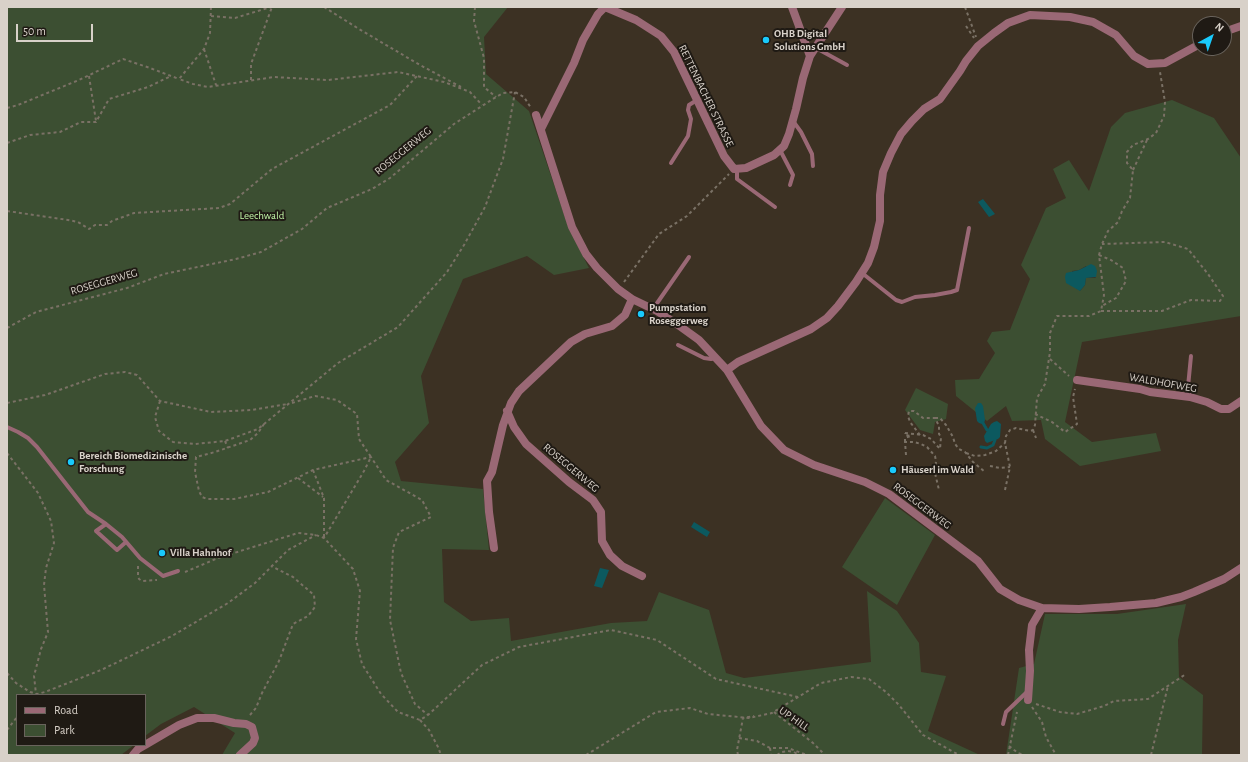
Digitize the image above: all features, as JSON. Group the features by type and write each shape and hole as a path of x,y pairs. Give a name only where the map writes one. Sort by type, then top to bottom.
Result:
{"street":[{"name":"RETTENBACHER STRASSE","path":"541,129 574,63 583,40 598,14 605,7 636,20 661,36 674,52 698,99 724,156 734,169 737,168"},
{"path":"792,7 810,56"},
{"path":"737,168 746,168 774,155 784,146 793,121 803,78 810,56 842,7"},
{"path":"727,370 738,362 811,329 827,318 838,306 868,263 880,221 880,195 883,172 901,134 924,109 940,99 966,61 979,46 1008,23 1030,15 1070,17 1093,22 1116,35 1134,56 1148,64 1165,63 1192,48"},
{"name":"ROSEGGERWEG","path":"536,115 572,227 586,254 597,268 618,289 632,299 653,309 700,340 727,370 761,426 784,450 814,465 865,482 889,494 978,561 1000,589 1019,600 1042,608 1110,608 1156,603 1181,597 1224,579 1241,568"},
{"path":"494,548 489,512 487,481 492,472 507,411 511,403 519,392 571,342 585,334 612,326 625,315 632,299"},
{"name":"WALDHOFWEG","path":"1077,380 1187,397 1207,402 1221,409 1228,409 1241,401"},
{"name":"ROSEGGERWEG","path":"507,411 514,427 526,444 592,500 601,512 602,541 610,555 622,566 642,576"},
{"path":"1028,700 1030,671 1029,650 1032,625 1042,608"},
{"path":"146,744 179,725 197,718 214,718 242,723 252,727 255,738 253,743 240,755"},
{"path":"133,755 138,749 143,746"}],"lane":[{"path":"816,48 848,65"},
{"path":"671,163 688,136 691,119 688,105 698,99"},
{"path":"793,121 801,132 812,154 812,166"},
{"path":"780,149 793,175 790,185"},
{"path":"737,168 737,179 775,208"},
{"path":"862,273 896,300 902,302 915,297 935,295 957,290 969,228"},
{"path":"653,309 689,257"},
{"path":"678,345 704,358 716,358"},
{"path":"1187,397 1191,356"},
{"path":"7,427 28,438 37,447 88,512 106,524 138,555 163,576 178,571"},
{"path":"106,524 96,531 117,550 126,542"},
{"path":"1003,724 1006,712 1028,690"}],"path":[{"path":"179,79 204,48 210,33 211,7"},
{"path":"211,16 235,18 272,7"},
{"path":"251,80 251,64 272,7"},
{"path":"324,7 420,65 470,92 482,105"},
{"path":"475,7 474,21 484,58 484,87 496,97"},
{"path":"965,7 979,46"},
{"path":"966,26 979,46"},
{"path":"204,48 216,85"},
{"path":"7,108 18,105 89,76 123,59 193,84 208,86 274,77 328,80 398,72 444,82 470,92"},
{"path":"1133,170 1127,163 1127,152 1133,145 1148,139 1156,133 1164,116 1164,102 1159,64"},
{"path":"89,76 96,122"},
{"path":"96,122 109,99 148,87 171,76"},
{"path":"7,211 78,222 89,229 95,225 107,226 112,221 134,213 219,208 230,204 272,169 390,105 417,76"},
{"path":"160,401 155,417 159,431 173,442 195,444 225,441 258,429 338,364 398,327 447,272 485,207 503,159 515,92 524,97 536,115"},
{"name":"ROSEGGERWEG","path":"7,328 36,312 127,288 164,274 236,259 261,252 302,229 327,208 372,189 390,178 454,124 482,105 496,97 515,92"},
{"path":"7,142 30,135 60,132 81,122 96,122"},
{"path":"1101,311 1104,295 1099,255 1102,244 1108,231 1118,222 1122,211 1130,198 1133,170 1148,139"},
{"path":"624,282 659,234 687,216 723,180"},
{"path":"1032,430 1035,425 1037,398 1045,384 1049,358 1050,333 1057,316 1090,316 1101,311 1162,311 1191,300 1220,301 1223,296 1188,249 1165,242 1102,244"},
{"path":"1099,255 1111,260 1123,268 1126,281 1116,298 1102,306"},
{"path":"1035,414 1052,422 1065,432 1077,424 1073,396 1077,380 1068,376 1049,358"},
{"path":"7,403 45,395 105,374 124,372 137,375 160,401 211,412 251,410 290,403 316,396 337,400 357,414 358,439 386,480 422,500 431,517 399,532 393,548 390,620 400,673 415,704 428,715"},
{"path":"920,435 910,422 908,416 909,411 914,411 923,418 940,418 959,449 975,456 985,455 996,451 1005,443"},
{"path":"906,455 905,438 911,436 905,435 905,433 920,435 931,439 940,449 941,437 939,434 939,426 935,418"},
{"path":"264,424 258,433 250,440 196,457 196,472 199,491 202,497 207,499 234,499 268,492 313,470 370,457"},
{"path":"1005,490 1010,467 1005,443 1006,436 1010,430 1016,428 1030,431 1032,430"},
{"path":"1032,430 1036,438"},
{"path":"225,441 228,448"},
{"path":"905,442 921,444 935,456 935,473 939,490"},
{"path":"965,452 973,462 985,472"},
{"path":"7,453 38,493 51,521 54,543 46,568 44,585 48,632 41,649 34,676 36,694"},
{"path":"324,538 364,471 370,457"},
{"path":"990,466 1000,468 1010,467"},
{"path":"313,470 324,498 324,538"},
{"path":"297,478 324,498"},
{"path":"178,571 186,572 218,558 298,533 316,535 324,538 353,569 360,592 356,639 362,664 381,694 398,712 420,720 429,730 441,755"},
{"path":"7,673 16,683 36,694 102,670 172,636 228,603 255,583 288,550 316,535"},
{"path":"138,555 139,579 142,581 157,580 163,576"},
{"path":"242,723 256,708 262,693 279,661 293,624 308,616 316,607 314,595 292,577 271,566"},
{"path":"420,720 428,715 482,665 519,647 611,630 657,640 716,679 798,697"},
{"path":"1028,700 1043,707 1060,712 1077,714 1104,706 1114,701 1148,699 1186,674"},
{"path":"589,755 621,733 656,712 690,708 708,714 749,718 774,712 821,682 851,677 869,679 886,692 922,735 959,755"},
{"path":"1151,755 1169,685"},
{"path":"1008,755 1017,709 1028,700"},
{"path":"1028,700 1042,722 1046,738 1056,755"},
{"path":"774,712 813,743 825,755"},
{"name":"UP HILL","path":"743,718 774,712"},
{"path":"7,730 16,718"},
{"path":"738,755 737,750 743,718"},
{"path":"739,738 757,741 770,748 788,748 807,755"},
{"path":"1009,746 1018,753 1024,755"},
{"path":"770,748 771,755"},
{"path":"777,755 788,750 799,755"}],"green space":[{"name":"Leechwald","path":"7,7 508,7 484,37 486,74 529,111 569,229 589,268 554,275 527,256 463,279 421,376 429,423 395,462 401,481 483,489 489,550 442,549 444,602 471,621 509,618 511,641 611,623 647,621 659,592 709,610 726,673 744,678 871,662 867,591 897,611 919,643 921,672 946,676 928,731 980,755 222,755 235,733 194,707 161,724 146,735 146,694 16,694 16,746 133,746 121,755 7,755"},
{"path":"1172,100 1214,118 1241,158 1241,316 1082,342 1065,422 1092,442 1156,433 1161,451 1080,466 1045,439 1041,420 1012,421 1006,406 987,421 956,396 955,380 979,379 995,353 987,341 992,332 1010,330 1030,279 1021,265 1046,208 1066,198 1053,169 1069,160 1089,191 1111,127 1125,113","holes":["1086,266 1096,278 1086,278 1085,285 1080,291 1074,286 1072,271 1079,270"]},
{"path":"916,388 948,404 946,419 935,422 933,434 920,430 905,410"},
{"path":"885,498 935,535 897,605 842,567"},
{"path":"1186,604 1178,640 1179,677 1203,695 1202,755 1006,755 1019,668 1034,664 1045,614 1117,614"}],"water":[{"path":"983,199 995,214 989,217 978,202"},
{"path":"1091,264 1095,266 1097,271 1096,277 1086,278 1085,285 1080,291 1066,283 1066,273 1079,270"},
{"path":"978,403 981,403 983,406 985,420 982,424 977,421 975,408"},
{"path":"997,421 1001,424 1000,437 987,443 984,436 991,424"},
{"path":"694,522 710,532 707,537 691,527"},
{"path":"600,568 609,570 602,588 594,586"}],"waterway":[{"path":"983,423 987,430"},
{"path":"981,447 987,448 993,445 995,440"}],"place":[{"name":"OHB Digital Solutions GmbH","path":"766,40"},
{"name":"Pumpstation Roseggerweg","path":"641,314"},
{"name":"Bereich Biomedizinische Forschung","path":"71,462"},
{"name":"Häuserl im Wald","path":"893,470"},
{"name":"Villa Hahnhof","path":"162,553"}]}
